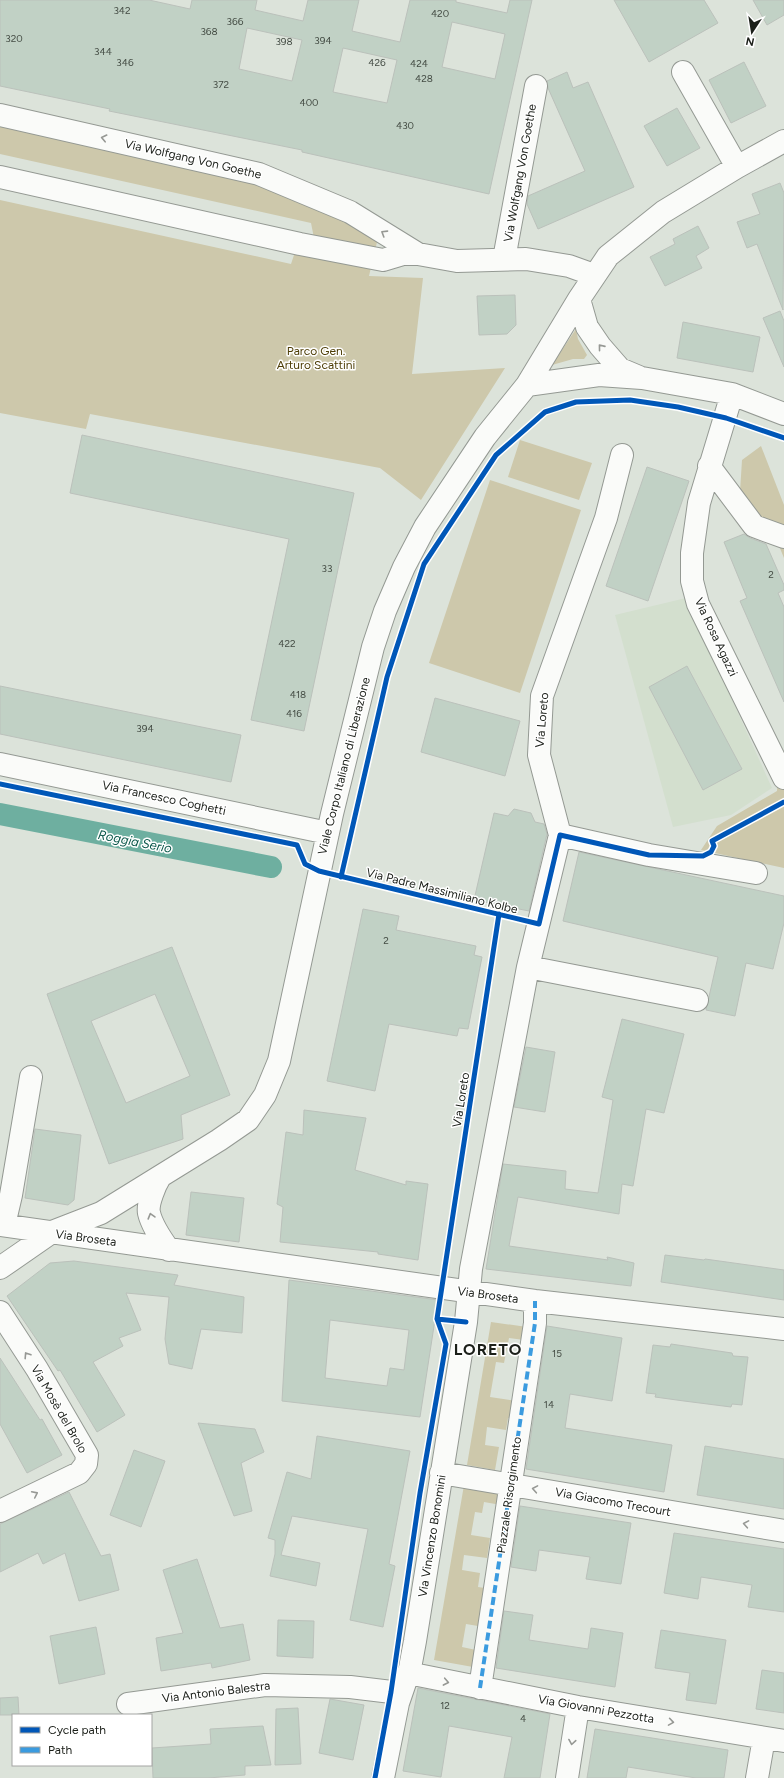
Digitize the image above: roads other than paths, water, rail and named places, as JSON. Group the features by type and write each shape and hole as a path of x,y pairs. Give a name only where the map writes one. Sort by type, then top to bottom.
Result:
{"street":[{"path":"683,72 736,167"},
{"name":"Via Wolfgang Von Goethe","path":"504,259 536,86"},
{"name":"Via Wolfgang Von Goethe","path":"0,115 259,174 350,212 418,254"},
{"path":"736,167 784,130"},
{"path":"736,167 784,142"},
{"name":"Viale Corpo Italiano di Liberazione","path":"0,1268 52,1232 101,1213 248,1120 265,1095 279,1061 328,833 373,647 385,611 404,567 425,527 485,437 528,385 579,299 608,256 663,212 736,167"},
{"name":"Via Wolfgang Von Goethe","path":"0,177 300,244 383,260 403,254 418,254 457,262 526,259 566,265 594,275"},
{"path":"579,299 587,327 600,346 620,369 642,378"},
{"path":"528,385 599,375 642,378 732,394 784,414"},
{"name":"Via Rosa Agazzi","path":"732,394 699,503 692,553 692,581 698,604 784,778"},
{"name":"Via Loreto","path":"469,1292 473,1261 528,967 560,834 539,755 542,696 606,518 622,456"},
{"path":"710,466 754,526 784,538"},
{"name":"Via Francesco Coghetti","path":"0,764 328,833"},
{"path":"560,834 649,854 756,873"},
{"path":"528,967 697,1000"},
{"name":"Via Broseta","path":"31,1077 11,1195 2,1225 535,1301 784,1329"},
{"path":"160,1177 154,1186 148,1212 158,1235 169,1250"},
{"name":"Via Vincenzo Bonomini","path":"383,1778 415,1641 466,1322 469,1292"},
{"name":"Piazzale Risorgimento","path":"480,1688 535,1322 535,1301"},
{"name":"Via Mosè del Brolo","path":"0,1312 37,1369 87,1455 86,1464 79,1473 0,1510"},
{"name":"Via Giacomo Trecourt","path":"441,1473 784,1531"},
{"name":"Via Giovanni Pezzotta","path":"404,1683 480,1688 578,1707 774,1739"},
{"name":"Via Antonio Balestra","path":"128,1704 264,1685 350,1687 404,1683"},
{"path":"567,1778 578,1707"},
{"path":"757,1778 774,1739"}],"waterway":[{"name":"Roggia Serio","path":"0,814 271,867"}],"district":[{"name":"LORETO","path":"488,1349"}],"park label":[{"name":"Parco Gen. Arturo Scattini","path":"316,358"}]}
